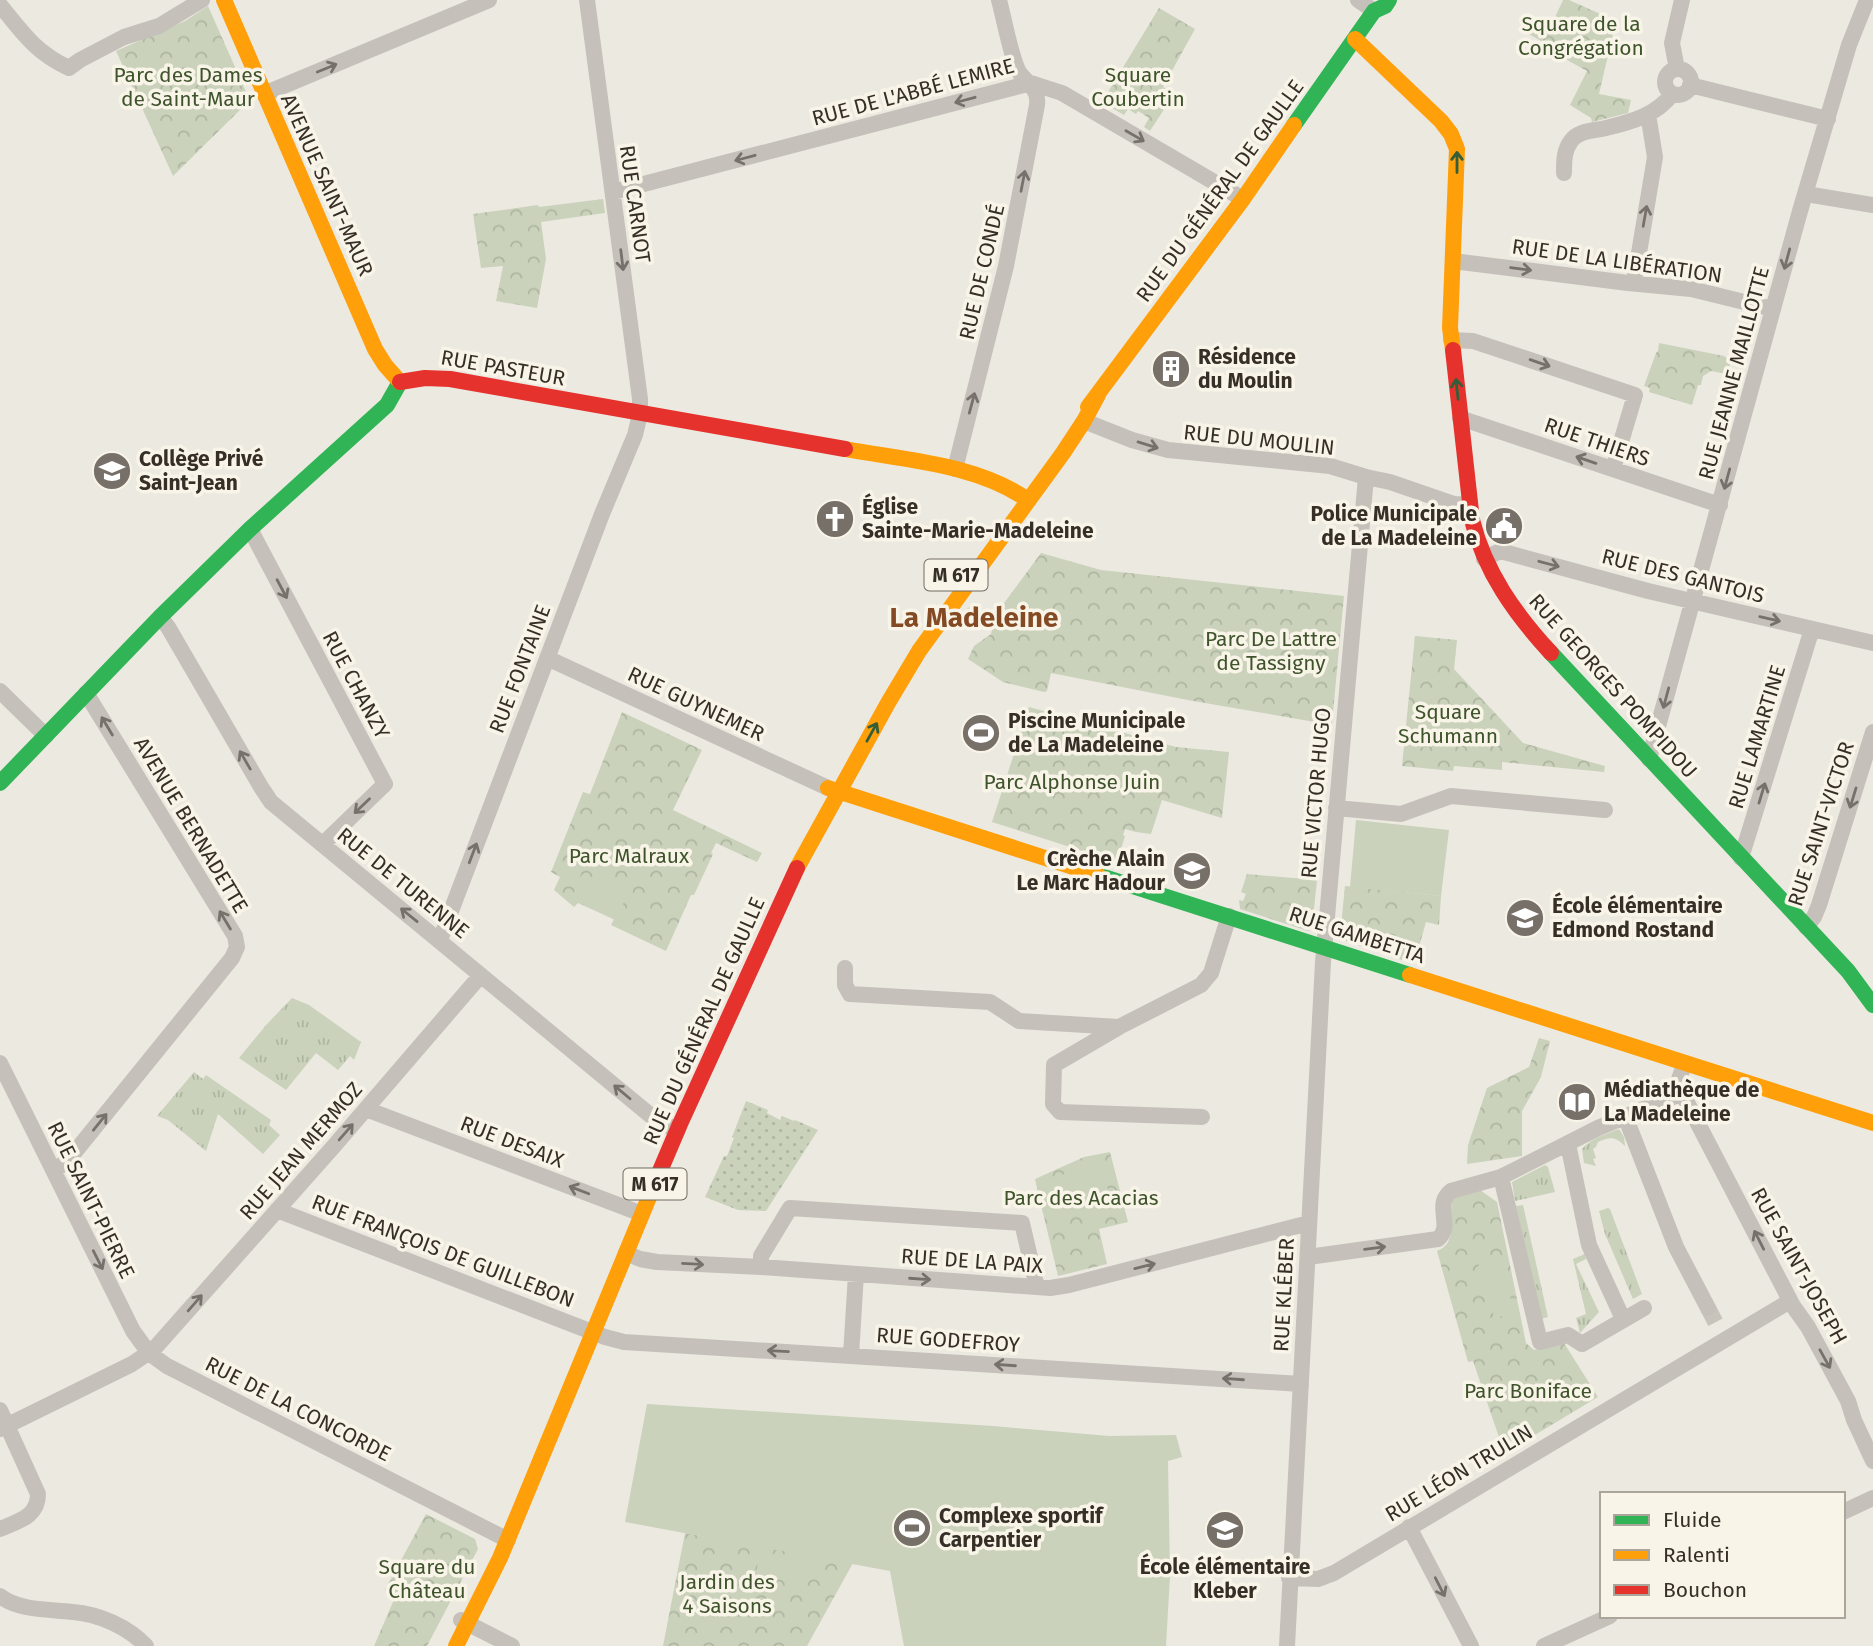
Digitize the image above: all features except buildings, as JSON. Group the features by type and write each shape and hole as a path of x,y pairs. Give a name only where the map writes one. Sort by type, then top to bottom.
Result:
{"street":[{"path":"0,5 30,43 43,54 69,68 124,37 159,26 202,0"},
{"name":"AVENUE SAINT-MAUR","path":"223,0 375,349 400,382"},
{"path":"264,94 489,0"},
{"name":"RUE CARNOT","path":"587,0 640,414"},
{"path":"999,0 1018,68 1031,83"},
{"path":"1358,0 1374,6"},
{"name":"RUE DU GÉNÉRAL DE GAULLE","path":"445,1646 463,1621 524,1499 677,1131 794,872 807,836 919,651 1023,496 1243,199 1374,6 1385,6 1389,0"},
{"path":"1677,69 1671,46 1682,0"},
{"name":"RUE JEANNE MAILLOTTE","path":"1649,759 1805,194 1853,33 1867,0"},
{"name":"RUE GEORGES POMPIDOU","path":"1354,39 1422,102 1451,134 1458,155 1451,340 1470,505 1474,530 1484,559 1528,628 1854,978 1873,1005"},
{"path":"1564,173 1566,152 1577,135 1648,114 1664,104 1672,94 1683,93 1690,85 1690,77 1677,69 1669,72 1665,80 1666,88 1672,94"},
{"name":"RUE DE L'ABBÉ LEMIRE","path":"613,192 1031,83 1070,98 1243,199"},
{"name":"RUE DE CONDÉ","path":"955,469 1006,266 1020,198 1038,99 1031,83"},
{"path":"1690,85 1828,119"},
{"path":"1634,283 1655,157 1648,114"},
{"path":"1805,194 1873,205"},
{"name":"RUE DE LA LIBÉRATION","path":"1454,261 1679,287 1773,310"},
{"path":"1451,340 1473,341 1635,395 1612,469"},
{"name":"RUE PASTEUR","path":"400,382 423,377 450,379 955,469 989,477 1023,496"},
{"path":"0,783 160,617 250,529 387,405 400,382"},
{"name":"RUE DU GÉNÉRAL DE GAULLE","path":"869,706 918,626 989,529 1023,496 1084,421 1098,395"},
{"name":"RUE FONTAINE","path":"439,940 635,435 640,414"},
{"name":"RUE THIERS","path":"1460,418 1720,505"},
{"name":"RUE DU MOULIN","path":"1084,421 1132,440 1168,450 1330,466 1390,482 1454,504 1470,505"},
{"name":"RUE VICTOR HUGO","path":"1324,946 1366,477"},
{"name":"RUE CHANZY","path":"250,529 385,784 323,844"},
{"name":"RUE DES GANTOIS","path":"1484,559 1504,552 1693,602 1873,643"},
{"name":"RUE DE TURENNE","path":"160,617 266,795 278,808 650,1115 677,1131"},
{"name":"RUE LAMARTINE","path":"1741,858 1812,629"},
{"name":"RUE GUYNEMER","path":"547,658 834,790"},
{"path":"0,691 46,736"},
{"name":"AVENUE BERNADETTE","path":"53,1170 74,1153 232,958 236,947 235,936 86,693"},
{"name":"RUE DU GÉNÉRAL DE GAULLE","path":"834,790 860,722"},
{"name":"RUE SAINT-VICTOR","path":"1806,927 1819,905 1873,733"},
{"name":"RUE GAMBETTA","path":"834,790 1873,1123"},
{"path":"1336,808 1401,814 1451,796 1605,810"},
{"path":"1202,1117 1060,1112 1052,1104 1054,1065 1119,1027 1201,985 1211,973 1228,916"},
{"name":"RUE KLÉBER","path":"1287,1646 1324,946"},
{"path":"845,968 845,985 850,995 990,1002 1019,1021 1119,1027"},
{"name":"RUE JEAN MERMOZ","path":"149,1353 481,975"},
{"name":"RUE SAINT-PIERRE","path":"0,1063 133,1331 149,1353"},
{"path":"1308,1257 1441,1237 1445,1230 1443,1201 1451,1191 1501,1177 1625,1116 1682,1093 1679,1079 1685,1063"},
{"name":"RUE SAINT-JOSEPH","path":"1682,1093 1790,1301 1808,1327 1848,1401 1873,1461"},
{"name":"RUE DESAIX","path":"366,1109 642,1214"},
{"path":"1625,1116 1676,1247 1708,1308"},
{"path":"1568,1144 1590,1245 1623,1319"},
{"path":"1501,1177 1540,1342 1567,1335 1582,1344 1644,1308"},
{"path":"761,1267 761,1256 790,1208 1022,1223 1037,1287"},
{"name":"RUE FRANÇOIS DE GUILLEBON","path":"277,1210 593,1332"},
{"name":"RUE DE LA PAIX","path":"626,1253 657,1262 1050,1288 1309,1223"},
{"path":"851,1355 856,1274"},
{"name":"RUE LÉON TRULIN","path":"1289,1578 1327,1576 1721,1332 1790,1301"},
{"name":"RUE GODEFROY","path":"593,1332 624,1342 1301,1384"},
{"path":"4,1427 149,1353"},
{"name":"RUE DE LA CONCORDE","path":"149,1353 167,1366 505,1539"},
{"path":"0,1410 4,1427 37,1489 38,1501 32,1513 0,1529"},
{"path":"1845,1511 1873,1498"},
{"path":"1409,1527 1471,1646"},
{"path":"1,1598 43,1610 93,1615 123,1629 146,1646"},
{"path":"1544,1646 1606,1618"},
{"path":"463,1621 512,1646"},
{"name":"RUE DU GÉNÉRAL DE GAULLE","path":"456,1646 463,1621"}],"green space":[{"name":"Square de la Congrégation","path":"1563,0 1569,0 1616,21 1599,94 1631,100 1628,113 1592,122 1591,118 1570,105 1587,71 1551,51 1552,47 1527,33 1534,18 1551,26"},
{"name":"Parc des Dames de Saint-Maur","path":"208,6 246,92 247,95 242,97 245,105 173,176 116,51 185,21"},
{"name":"Square Coubertin","path":"1159,8 1195,29 1163,87 1174,94 1150,131 1144,127 1149,118 1138,111 1136,114 1128,109 1124,115 1102,102"},
{"path":"603,199 605,213 541,222 546,259 537,308 496,301 503,266 481,268 473,214"},
{"path":"1659,343 1724,356 1731,361 1727,374 1711,371 1703,376 1692,405 1649,392 1650,388 1644,386"},
{"name":"Parc De Lattre de Tassigny","path":"1041,553 1101,570 1344,596 1331,733 1324,732 1322,742 1313,740 1315,722 1051,673 1047,691 1044,692 1003,682 968,659 974,646 991,634 996,614"},
{"path":"973,607 981,610 984,618 981,626 973,629 965,626 962,618 965,610"},
{"name":"Square Schumann","path":"1415,636 1457,640 1454,669 1523,743 1605,766 1604,772 1502,762 1502,770 1454,766 1453,771 1402,766"},
{"name":"Parc Alphonse Juin","path":"1029,707 1176,747 1229,752 1222,818 1162,800 1151,834 1125,829 1117,862 992,822"},
{"name":"Parc Malraux","path":"622,712 702,750 673,810 762,853 757,862 716,843 666,951 611,925 614,919 578,903 574,907 554,890 560,877 551,872 583,792 590,794"},
{"path":"1356,820 1449,830 1441,896 1350,887"},
{"path":"582,874 627,896 615,920 571,899"},
{"path":"1247,874 1317,880 1312,928 1308,931 1240,909 1239,900 1243,901 1246,894 1241,892"},
{"path":"1345,886 1441,896 1439,925 1426,922 1414,964 1343,940 1340,936"},
{"path":"292,998 309,1005 361,1042 354,1060 350,1056 338,1070 316,1053 286,1090 239,1058"},
{"path":"1539,1038 1550,1041 1541,1077 1522,1111 1522,1156 1467,1164 1468,1145 1487,1088 1529,1067"},
{"path":"194,1072 203,1079 206,1075 271,1120 269,1125 280,1135 263,1154 218,1114 206,1151 168,1120 157,1116"},
{"path":"746,1101 768,1110 767,1113 780,1120 782,1116 818,1130 766,1211 738,1210 705,1197 724,1156 727,1156"},
{"path":"1619,1129 1625,1146 1613,1138 1602,1140 1593,1149 1596,1166 1584,1163 1582,1149 1586,1145"},
{"name":"Parc des Acacias","path":"1110,1152 1128,1222 1099,1229 1107,1264 1058,1276 1035,1179 1084,1157"},
{"path":"1101,1164 1110,1197 1043,1213 1036,1182"},
{"path":"1545,1165 1548,1167 1555,1192 1515,1201 1512,1182"},
{"name":"Parc Boniface","path":"1480,1190 1497,1202 1526,1343 1534,1350 1564,1343 1598,1397 1523,1442 1519,1437 1502,1446 1473,1361 1468,1362 1437,1251 1444,1247 1451,1235 1453,1197"},
{"path":"1523,1205 1548,1317 1540,1319 1516,1206"},
{"path":"1608,1208 1642,1294 1633,1299 1605,1234 1599,1211"},
{"path":"1585,1254 1586,1259 1576,1264 1599,1312 1580,1333 1576,1318 1586,1314 1573,1259"},
{"path":"1502,1259 1505,1272 1477,1277 1479,1263"},
{"path":"1505,1273 1514,1314 1494,1318 1485,1277"},
{"name":"Complexe sportif Carpentier","path":"647,1404 1109,1436 1176,1435 1182,1457 1168,1461 1170,1576 1166,1646 904,1646 890,1571 625,1522"},
{"name":"Square du Château","path":"426,1514 475,1539 478,1549 427,1646 374,1646 396,1595 385,1590"},
{"name":"Jardin des 4 Saisons","path":"685,1533 853,1563 807,1646 663,1646"},
{"path":"759,1556 806,1565 802,1584 756,1575"}],"tunnel":[{"path":"1708,1308 1717,1325"}],"traffic: fast":[{"path":"1294,125 1374,11 1385,6 1389,0"},
{"path":"0,783 160,617 250,529 387,405 400,382"},
{"path":"1551,653 1848,971 1873,1005"},
{"path":"1098,875 1410,975"}],"traffic: slow":[{"path":"224,0 375,349 400,382"},
{"path":"1355,39 1441,121 1451,134 1457,149 1450,328 1453,350"},
{"path":"1088,407 1243,199 1294,125"},
{"path":"797,868 919,651 1063,453 1098,395"},
{"path":"845,449 964,471 986,478 1028,500"},
{"path":"828,788 1098,875"},
{"path":"1410,975 1873,1123"},
{"path":"456,1646 500,1558 657,1178"}],"traffic: jam":[{"path":"1453,350 1472,520 1478,539 1503,591 1525,623 1551,653"},
{"path":"400,382 425,378 450,379 845,449"},
{"path":"657,1178 797,868"}],"place":[{"name":"Résidence du Moulin","path":"1171,369"},
{"name":"Collège Privé Saint-Jean","path":"112,471"},
{"name":"Église Sainte-Marie-Madeleine","path":"835,519"},
{"name":"Police Municipale de La Madeleine","path":"1504,526"},
{"name":"Piscine Municipale de La Madeleine","path":"981,733"},
{"name":"Crèche Alain Le Marc Hadour","path":"1192,871"},
{"name":"École élémentaire Edmond Rostand","path":"1525,918"},
{"name":"Médiathèque de La Madeleine","path":"1577,1102"},
{"name":"Complexe sportif Carpentier","path":"912,1528"},
{"name":"École élémentaire Kleber","path":"1225,1530"}],"district":[{"name":"La Madeleine","path":"974,617"}]}
